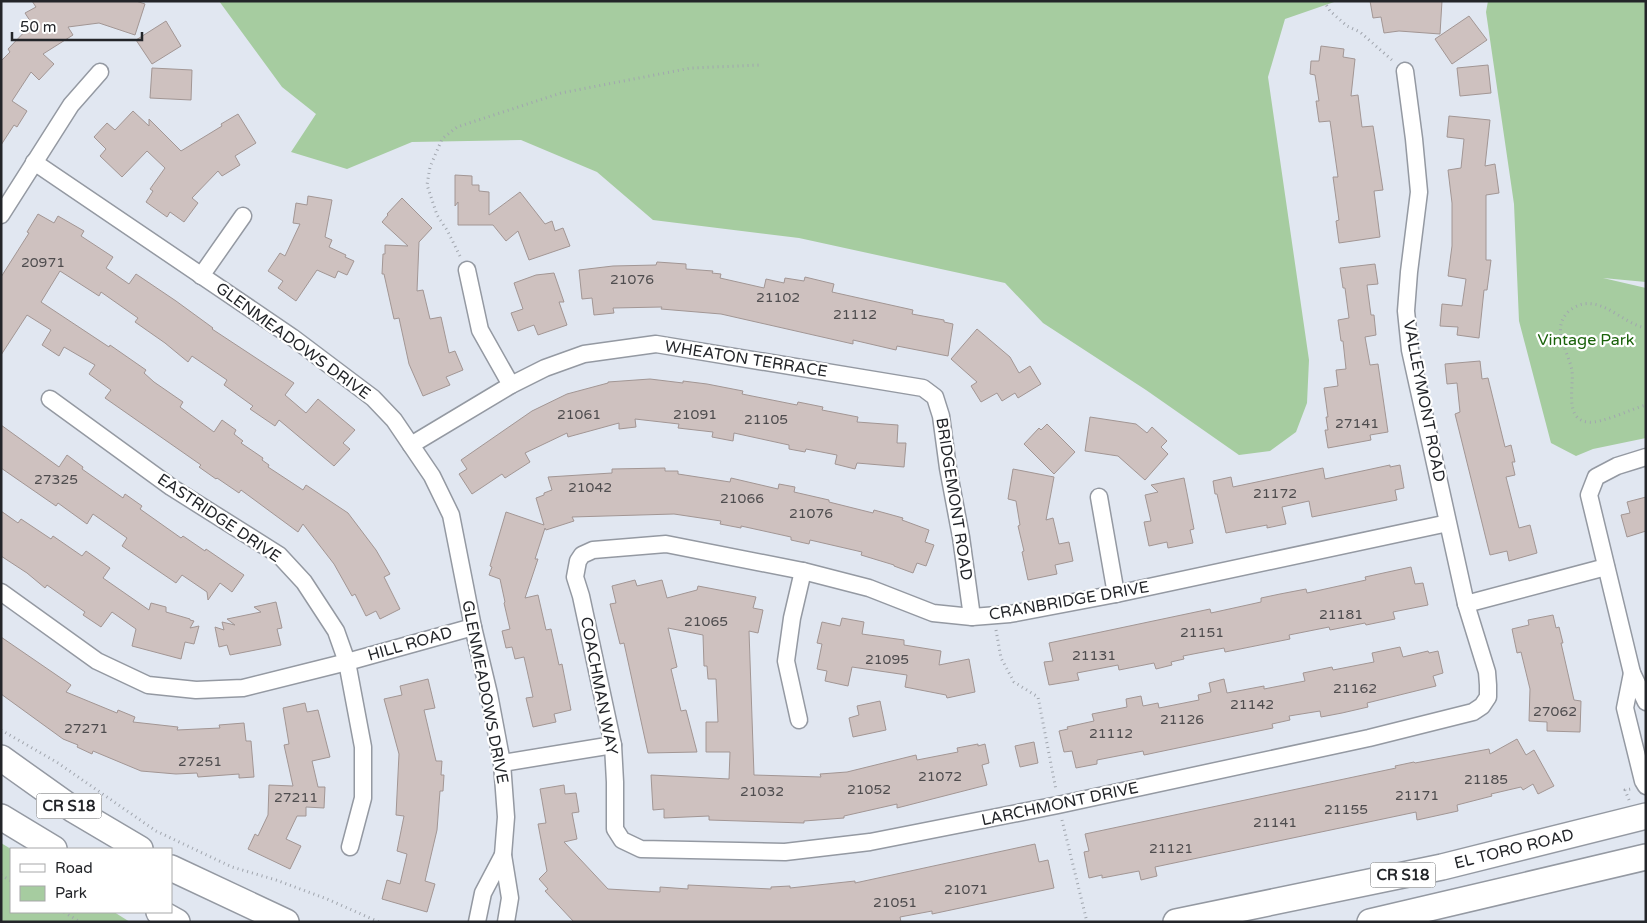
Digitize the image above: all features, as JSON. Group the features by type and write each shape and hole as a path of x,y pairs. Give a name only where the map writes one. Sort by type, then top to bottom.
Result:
{"main road":[{"name":"CR S18","path":"1,758 74,810 138,848"},
{"name":"EL TORO ROAD","path":"1176,922 1442,867 1646,816"},
{"name":"CR S18","path":"1,817 52,848"},
{"path":"1370,922 1646,857"},
{"path":"172,868 286,922"},
{"path":"161,913 177,922"}],"street":[{"name":"VALLEYMONT ROAD","path":"1405,71 1419,192 1406,311 1410,350 1466,604 1487,672 1488,697"},
{"path":"1,215 71,105 100,72"},
{"name":"GLENMEADOWS DRIVE","path":"34,162 292,337 373,398 394,420 432,476 452,515 473,627 489,694 502,763 506,817 503,855 510,898 506,922"},
{"path":"201,276 243,216"},
{"path":"468,270 480,330 511,385"},
{"name":"WHEATON TERRACE","path":"411,445 511,385 545,368 584,354 656,344 923,388"},
{"name":"BRIDGEMONT ROAD","path":"923,388 935,397 941,416 972,617"},
{"name":"EASTRIDGE DRIVE","path":"50,399 171,488 279,555 304,582 319,604 336,632 348,662 363,747 363,798 350,847"},
{"path":"1646,457 1617,466 1596,476 1589,495 1606,567 1639,671 1646,702"},
{"path":"1099,497 1116,594"},
{"name":"CRANBRIDGE DRIVE","path":"578,561 582,555 593,550 666,544 802,571 869,588 933,613 972,617 1010,614 1116,594 1448,523"},
{"name":"COACHMAN WAY","path":"578,561 575,576 614,745 615,829 622,840"},
{"path":"1466,604 1606,567"},
{"path":"799,720 786,661 792,618 802,571"},
{"name":"HILL ROAD","path":"1,592 98,661 148,685 196,690 243,688 348,662 473,627"},
{"path":"1639,671 1625,708 1643,781 1646,786"},
{"name":"LARCHMONT DRIVE","path":"622,840 641,849 785,852 870,842 1058,805 1368,738 1473,712 1482,706 1488,697"},
{"path":"502,763 614,745"},
{"name":"GLENMEADOWS DRIVE","path":"477,922 483,894 503,855"}],"path":[{"path":"1324,1 1330,11 1341,21 1360,32 1405,71"},
{"path":"468,270 437,215 427,185 430,167 442,139 457,127 561,93 691,68 761,65"},
{"path":"1646,328 1628,322 1608,309 1593,304 1582,304 1569,311 1562,320 1560,330 1572,369 1571,404 1576,416 1586,423 1599,422 1619,413 1646,405"},
{"path":"995,615 996,637 1001,658 1014,682 1038,697 1058,805 1087,922"},
{"path":"1,730 58,763 156,831 232,867 276,880 327,899 379,922"},
{"path":"66,913 80,922"}],"green space":[{"path":"219,1 1337,1 1285,19 1268,77 1309,360 1307,403 1296,432 1270,451 1239,455 1146,390 1043,323 1005,283 799,238 653,220 597,172 521,140 412,142 347,169 291,152 316,114 282,87"},
{"name":"Vintage Park","path":"1488,1 1646,1 1646,282 1603,278 1646,288 1646,438 1593,449 1576,456 1551,443 1519,321 1514,204 1486,12"},
{"path":"1,843 10,848 10,913 116,913 130,922 1,922"}],"building":[{"path":"32,1 136,1 145,4 135,35 99,23 68,27 73,35 43,54 54,64 39,80 31,72 12,101 27,111 17,127 14,125 1,145 1,61 10,52 8,49 32,24 25,13 36,7"},
{"path":"1370,1 1442,1 1440,34 1399,31 1384,33 1381,17 1373,18"},
{"path":"1469,16 1487,40 1452,64 1435,39"},
{"path":"166,21 181,46 152,64 136,40"},
{"path":"1321,46 1344,49 1343,57 1355,59 1351,96 1358,95 1362,127 1373,126 1383,190 1374,191 1380,237 1339,243 1336,221 1339,220 1333,177 1338,177 1330,121 1319,122 1316,101 1319,101 1315,75 1310,74 1311,61 1319,61"},
{"path":"1488,65 1491,93 1460,96 1457,68"},
{"path":"152,68 192,70 191,100 150,98"},
{"path":"133,111 149,126 149,119 181,151 238,114 256,143 235,156 240,165 222,176 218,171 192,198 198,203 184,222 170,212 167,217 146,202 153,191 150,189 165,168 147,151 122,177 100,156 106,149 94,137 107,123 115,130"},
{"path":"1449,116 1490,120 1485,166 1495,164 1499,193 1486,195 1486,260 1491,260 1487,290 1484,290 1479,338 1457,335 1458,327 1440,326 1442,304 1462,306 1466,279 1448,276 1452,246 1452,203 1448,170 1461,168 1464,139 1447,137"},
{"path":"455,175 472,176 472,185 479,185 479,191 489,192 489,215 520,192 545,224 552,221 555,231 563,228 570,246 529,260 518,231 506,241 493,225 458,225 458,202 455,206"},
{"path":"308,196 332,200 325,237 332,240 329,247 354,261 347,275 338,271 335,278 317,270 296,301 278,288 283,281 268,271 280,253 285,256 300,224 293,223 296,203 307,205"},
{"path":"402,198 432,228 419,242 417,291 423,290 430,319 441,317 449,353 455,351 463,370 446,377 450,385 423,396 409,364 399,318 394,319 384,274 382,274 385,245 408,246 382,222"},
{"path":"38,214 54,223 58,216 84,231 81,236 113,257 106,268 129,284 136,274 176,301 212,329 294,383 285,395 306,413 318,399 355,430 343,443 350,449 334,466 279,420 275,426 250,409 253,406 224,385 227,380 192,356 188,362 135,322 138,318 101,292 99,296 60,271 41,302 146,370 144,373 154,382 183,402 180,407 214,432 222,420 236,430 234,434 243,441 241,443 263,458 262,460 269,465 268,467 303,490 306,485 348,513 376,550 390,574 384,577 400,609 380,619 376,611 366,616 355,594 352,596 334,564 303,524 298,532 241,490 239,493 216,479 199,467 201,465 105,398 111,390 89,374 95,365 64,347 59,356 42,345 51,330 27,315 1,355 1,277 29,233 27,232"},
{"path":"657,262 686,264 686,269 713,271 712,273 721,274 720,278 764,288 766,279 784,283 785,278 804,281 805,277 834,284 832,292 913,310 912,314 944,320 944,322 953,324 948,356 897,346 896,350 853,340 853,344 721,314 661,309 662,307 613,308 614,313 594,315 592,298 582,299 579,270 613,266 656,265"},
{"path":"1375,264 1378,284 1367,285 1371,315 1374,315 1376,335 1365,337 1370,365 1378,364 1388,432 1370,435 1371,440 1328,448 1325,430 1328,430 1326,417 1328,417 1324,388 1338,386 1336,370 1346,369 1343,341 1341,341 1338,320 1349,318 1340,268"},
{"path":"554,273 564,302 559,302 567,325 538,335 534,325 518,331 511,313 523,309 514,283 536,275"},
{"path":"977,329 1010,357 1019,373 1030,366 1041,384 1018,398 1015,393 1002,401 997,393 981,402 971,386 977,382 951,359"},
{"path":"1480,361 1482,379 1488,378 1505,447 1511,445 1515,462 1512,462 1515,475 1506,477 1519,528 1530,525 1537,553 1509,561 1507,551 1490,555 1455,414 1460,412 1457,383 1447,384 1445,364"},
{"path":"650,379 707,384 743,391 742,394 797,405 798,402 823,407 822,410 858,417 857,422 898,425 897,443 906,443 904,467 857,463 855,469 835,464 837,455 806,449 805,452 789,449 789,445 734,433 733,441 712,437 713,432 678,428 679,424 635,419 636,427 619,429 619,423 568,437 567,433 525,453 530,462 505,478 502,474 472,494 459,474 467,469 461,460 532,411 567,394 608,382"},
{"path":"1090,417 1136,424 1147,433 1152,427 1167,441 1161,447 1168,454 1145,480 1118,456 1085,451"},
{"path":"1047,424 1075,452 1054,474 1024,444 1039,428 1041,430"},
{"path":"1,425 59,467 67,455 83,467 82,469 123,498 125,494 142,506 140,509 181,538 183,536 205,551 206,549 244,575 232,592 220,583 208,600 207,592 182,575 176,583 122,546 127,538 93,514 87,524 58,503 56,506 1,468"},
{"path":"1390,465 1390,467 1400,465 1404,488 1395,490 1397,500 1312,517 1309,501 1282,507 1286,524 1267,528 1267,525 1226,533 1213,481 1231,477 1233,487 1323,468 1325,479"},
{"path":"665,468 665,471 678,471 678,474 730,482 731,478 778,489 779,484 795,487 794,492 873,513 874,510 903,518 902,520 929,530 925,542 934,545 926,566 917,563 913,573 861,555 862,552 810,540 809,544 791,540 791,537 741,526 741,528 720,524 721,521 674,514 572,517 574,521 546,530 545,528 535,559 538,559 525,598 538,595 546,630 551,629 559,665 562,664 571,710 554,714 556,722 533,727 526,698 533,697 524,657 515,659 512,647 506,648 502,631 510,629 500,579 489,575 506,512 544,525 536,498 552,490 548,477 612,473 612,469"},
{"path":"1013,469 1054,477 1046,520 1053,518 1059,544 1069,542 1073,561 1055,565 1057,574 1028,580 1018,526 1020,525 1016,501 1008,499"},
{"path":"1184,478 1194,529 1190,530 1193,543 1168,548 1167,542 1149,546 1144,522 1151,521 1145,495 1158,492 1151,485"},
{"path":"1646,497 1646,531 1627,537 1621,515 1630,513 1627,502"},
{"path":"1,511 18,523 21,519 51,539 53,536 82,556 86,551 110,568 103,578 149,610 151,603 166,607 166,612 194,621 190,628 199,626 194,644 185,642 181,659 132,646 136,629 112,612 101,627 83,615 85,612 47,585 45,588 27,573 1,556"},
{"path":"1411,567 1415,584 1423,583 1428,605 1393,612 1395,619 1330,630 1329,627 1289,635 1290,639 1225,652 1224,648 1183,656 1184,659 1171,662 1172,665 1156,669 1154,663 1119,670 1118,665 1077,673 1079,680 1049,685 1044,662 1053,661 1049,643 1210,609 1211,613 1261,602 1261,598 1280,594 1306,589 1307,593 1366,580 1365,577"},
{"path":"635,580 637,586 662,580 667,598 697,590 698,586 756,597 753,608 763,610 758,633 749,631 754,775 821,777 820,774 847,772 916,755 917,760 958,752 957,748 985,744 989,763 982,765 987,785 897,808 897,804 844,816 844,818 804,821 804,823 709,820 709,816 664,818 664,809 653,810 651,775 729,779 730,752 706,752 706,722 718,722 716,679 708,679 707,666 704,666 703,635 668,628 677,667 671,669 681,711 686,710 697,752 648,753 624,643 620,644 610,604 616,603 612,586"},
{"path":"276,602 282,628 277,629 281,645 230,655 227,645 219,647 215,627 224,630 222,622 235,625 227,619 261,612 254,607"},
{"path":"1553,615 1556,628 1559,627 1563,643 1561,643 1574,700 1581,701 1580,732 1547,731 1547,722 1529,721 1530,689 1521,652 1517,653 1512,629 1529,625 1528,620"},
{"path":"842,618 864,622 862,634 904,640 904,645 941,651 939,665 969,659 975,692 947,698 946,695 905,687 907,675 852,667 848,686 825,681 827,671 817,669 822,644 817,643 822,622 840,626"},
{"path":"1,637 71,685 66,692 117,713 118,710 135,717 133,722 178,727 177,730 220,728 219,725 244,723 246,741 251,741 254,777 239,778 239,774 198,777 197,773 176,774 141,771 93,751 92,754 77,747 78,745 63,739 1,694"},
{"path":"1400,647 1403,657 1428,651 1429,653 1438,651 1443,673 1433,676 1436,686 1367,703 1368,707 1342,713 1321,717 1320,711 1289,716 1290,720 1272,724 1273,728 1144,755 1143,751 1097,760 1097,764 1076,768 1072,751 1064,752 1059,731 1068,729 1067,727 1094,721 1092,714 1127,707 1126,699 1141,696 1143,706 1158,703 1159,708 1199,700 1198,695 1211,692 1209,683 1224,679 1227,693 1264,686 1264,689 1305,681 1303,673 1332,667 1333,670 1374,662 1372,653"},
{"path":"428,679 435,708 424,710 436,761 442,761 441,775 444,775 443,791 440,791 437,830 425,881 435,884 427,912 382,899 387,880 400,884 407,854 397,851 404,816 396,815 399,754 384,699 402,695 400,686"},
{"path":"880,701 886,730 853,737 849,718 859,715 857,706"},
{"path":"305,703 307,712 318,710 330,757 312,761 318,787 325,787 324,808 306,807 306,816 297,816 286,839 301,846 290,869 248,849 255,834 258,836 268,815 269,785 293,786 284,745 289,744 283,708"},
{"path":"1517,739 1526,755 1534,750 1554,786 1538,794 1533,784 1523,790 1521,787 1457,805 1458,811 1417,820 1416,812 1155,867 1157,876 1141,880 1139,871 1102,878 1102,875 1089,878 1084,852 1089,851 1085,834 1396,768 1395,766 1414,762 1489,749 1490,754"},
{"path":"1034,742 1038,763 1020,767 1015,746"},
{"path":"564,785 565,794 576,793 579,812 572,813 577,839 564,842 608,889 660,892 660,887 688,889 688,885 771,889 771,887 790,886 790,888 855,881 855,883 1035,844 1039,862 1048,860 1054,888 932,914 932,911 900,917 901,922 574,922 545,891 548,889 539,879 547,871 538,824 546,823 540,789"}]}
